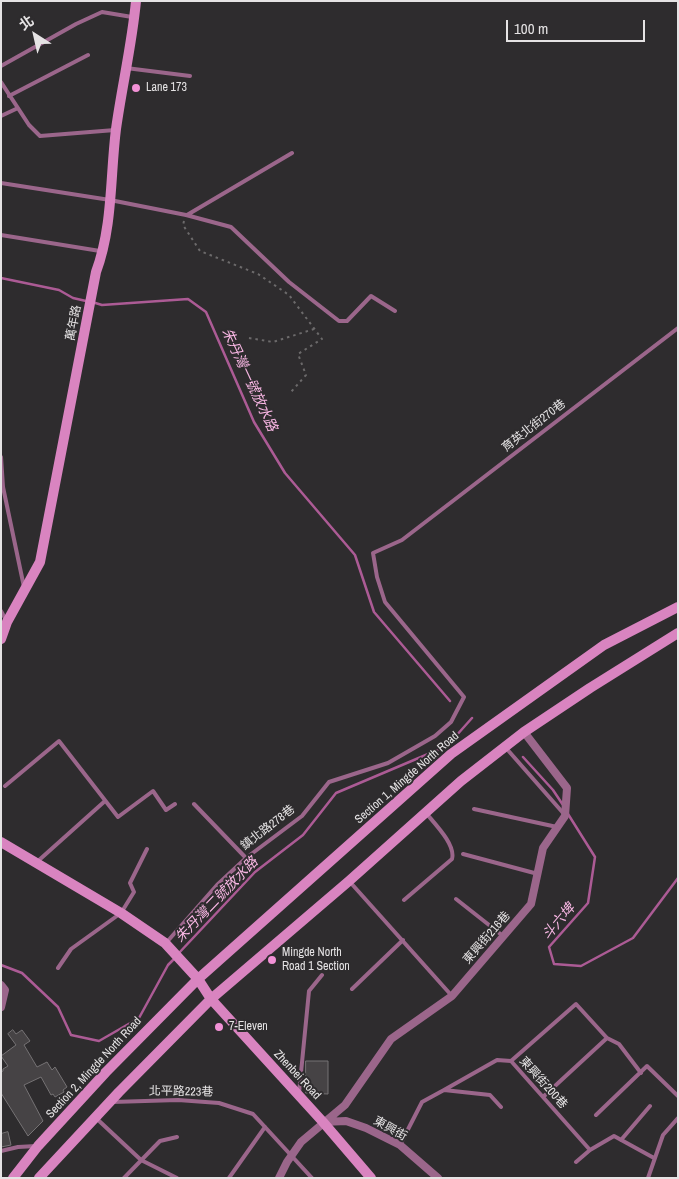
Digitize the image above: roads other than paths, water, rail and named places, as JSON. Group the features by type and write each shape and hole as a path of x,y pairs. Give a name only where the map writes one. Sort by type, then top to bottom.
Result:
{"street":[{"name":"萬年路","path":"1,640 7,622 40,562 96,272 103,252 116,130 136,1"},
{"name":"Section 1, Mingde North Road","path":"198,979 451,754 604,645 678,607"},
{"path":"39,1178 211,999 349,881 426,812 524,732 590,688 678,634"},
{"path":"524,732 567,788 565,816"},
{"name":"東興街216巷","path":"279,1178 301,1142 345,1105 391,1039 452,996 531,904 543,848 565,816"},
{"path":"1,842 121,913 168,946"},
{"name":"Zhenbei Road","path":"168,946 198,979 211,999 324,1122 371,1178"},
{"name":"Section 2, Mingde North Road","path":"13,1178 38,1146 106,1072 198,979"},
{"path":"1,984 5,990 1,1007"},
{"name":"東興街","path":"324,1122 346,1121 366,1128 400,1145 438,1178"}],"lane":[{"path":"1,66 76,24 102,12 135,17"},
{"path":"9,96 88,55"},
{"path":"126,68 190,76"},
{"path":"1,82 29,125 40,136 116,130"},
{"path":"1,116 18,108"},
{"path":"186,215 292,152"},
{"path":"1,183 110,200 186,215 231,227 290,282 339,322 347,322 371,296 394,311"},
{"path":"1,235 103,252"},
{"name":"育英北街270巷","path":"464,697 386,602 377,577 373,553 402,540 678,328"},
{"path":"1,457 3,487 24,592"},
{"path":"1,611 7,622"},
{"name":"鎮北路278巷","path":"168,946 217,885 246,858 302,816 329,782 388,764 435,736 452,722 464,697"},
{"path":"5,786 59,741 118,817 153,792 166,810 175,804"},
{"path":"505,746 565,816"},
{"path":"36,863 105,801"},
{"path":"194,804 246,858"},
{"path":"474,809 557,827"},
{"path":"404,900 452,859 452,847 426,812"},
{"path":"58,968 71,949 121,913 134,892 130,882 147,849"},
{"path":"462,854 538,874"},
{"path":"349,881 452,996"},
{"path":"456,899 503,936"},
{"path":"352,989 403,940"},
{"path":"299,1096 309,991 322,975"},
{"path":"511,1061 576,1004 607,1038 619,1044 641,1072"},
{"path":"543,1097 607,1038"},
{"name":"東興街200巷","path":"400,1145 422,1102 497,1060 511,1061 590,1150"},
{"path":"596,1115 646,1066 678,1096"},
{"path":"444,1090 490,1095 501,1107"},
{"name":"北平路223巷","path":"110,1102 178,1100 219,1103 253,1114 312,1178"},
{"path":"621,1140 650,1106"},
{"path":"96,1117 141,1160 177,1178"},
{"path":"648,1178 663,1135 678,1118"},
{"path":"229,1178 265,1127"},
{"path":"576,1162 590,1150 614,1136 654,1158"},
{"path":"124,1178 160,1141 177,1137"},
{"path":"1,1151 18,1147 38,1146"}],"waterway":[{"name":"朱丹灣一號放水路","path":"1,278 59,290 73,298 86,301"},
{"name":"朱丹灣一號放水路","path":"92,302 102,305 188,299 206,312 254,422 285,473 355,555 374,612 450,701"},
{"name":"朱丹灣二號放水路","path":"178,954 255,872 303,835 336,793 447,746 472,718"},
{"name":"斗六埤","path":"523,757 553,790 563,805"},
{"name":"斗六埤","path":"568,814 595,857 588,903 549,947 554,964 581,966 633,938 678,878"},
{"name":"朱丹灣二號放水路","path":"1,965 22,973 58,1007 71,1035 99,1041 139,1018 168,965 175,958"}],"place":[{"name":"Lane 173","path":"136,88"},
{"name":"Mingde North Road 1 Section","path":"272,960"},
{"name":"7-Eleven","path":"219,1027"}]}
